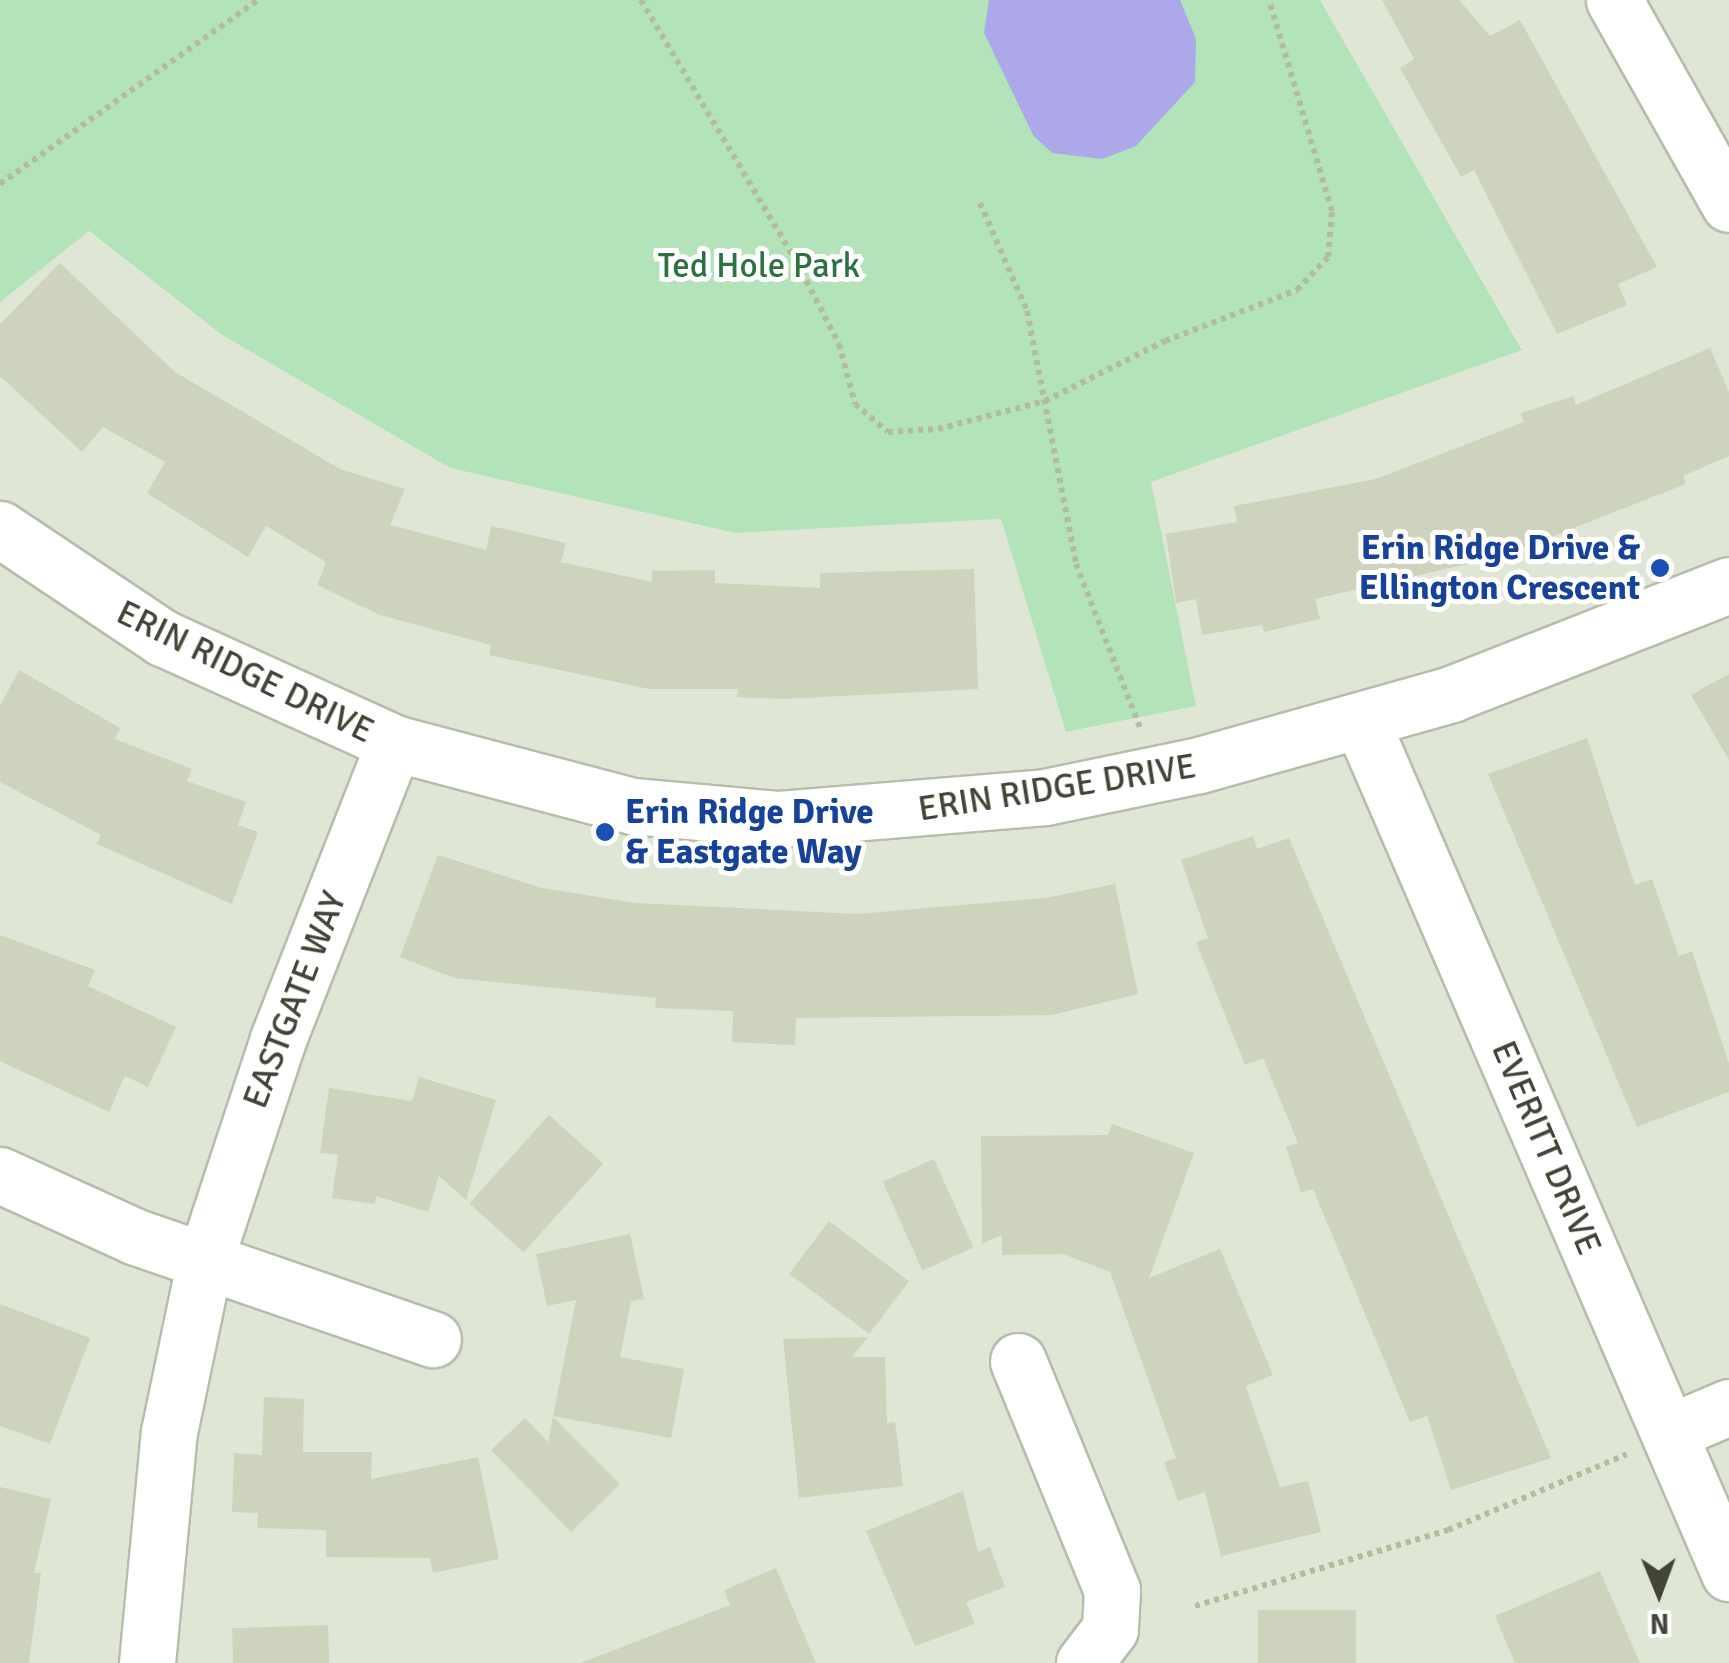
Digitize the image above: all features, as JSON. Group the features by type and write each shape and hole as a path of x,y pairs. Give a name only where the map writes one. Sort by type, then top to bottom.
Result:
{"street":[{"path":"1629,5 1729,204"},
{"name":"ERIN RIDGE DRIVE","path":"0,530 163,638 394,743 633,806 779,819 1045,796 1362,723 1534,665 1729,585"},
{"name":"EVERITT DRIVE","path":"1362,723 1729,1573"},
{"name":"EASTGATE WAY","path":"147,1663 166,1451 206,1260 272,1058 394,743"},
{"path":"0,1175 206,1260 434,1339"},
{"path":"1018,1362 1112,1590 1110,1629 1084,1663"},
{"path":"1670,1432 1729,1407"}],"path":[{"path":"0,184 258,0"},
{"path":"642,0 797,263 839,344 855,404 870,422 888,432 938,429 1046,401 1165,341 1297,290 1328,257 1332,212 1269,0"},
{"path":"980,202 1027,311 1076,564 1143,737"},
{"path":"1195,1606 1448,1530 1670,1432"}],"shaded area":[{"path":"989,0 1180,0 1196,39 1195,82 1136,146 1102,159 1052,153 1033,135 984,33"},
{"path":"1320,0 1729,0 1729,1663 0,1663 0,260 88,231 222,335 450,468 735,533 1001,519 1067,732 1196,706 1150,482 1522,349"}],"green space":[{"name":"Ted Hole Park","path":"0,0 1320,0 1522,350 1151,482 1196,706 1066,732 1001,519 735,533 450,468 222,335 89,231 0,302"}],"building":[{"path":"1382,0 1459,0 1490,36 1520,20 1657,267 1618,284 1627,305 1557,334 1474,170 1461,177 1400,68 1414,59"},
{"path":"60,263 175,372 340,469 405,489 390,525 486,550 491,526 566,543 561,562 652,582 652,571 715,570 715,583 820,588 820,573 974,569 978,689 783,699 737,697 738,689 649,689 489,655 491,645 380,615 317,585 326,562 266,526 248,557 147,493 165,462 103,427 82,452 0,376 0,324"},
{"path":"1710,348 1729,392 1729,456 1683,476 1686,484 1502,556 1315,599 1320,619 1264,632 1262,625 1202,635 1196,599 1176,603 1166,534 1237,522 1234,506 1376,479 1524,422 1521,413 1573,396 1576,405"},
{"path":"19,670 120,728 115,739 192,769 187,781 246,802 238,825 258,832 232,904 97,844 101,835 0,782 0,706"},
{"path":"1729,674 1729,760 1691,695"},
{"path":"1587,738 1635,885 1652,879 1679,956 1692,951 1729,1064 1729,1092 1637,1127 1488,774"},
{"path":"1253,836 1257,849 1289,838 1551,1458 1451,1490 1427,1416 1410,1422 1313,1189 1301,1193 1286,1147 1298,1143 1263,1058 1245,1065 1196,942 1208,938 1181,860"},
{"path":"438,855 542,888 636,903 857,914 1045,898 1115,884 1138,994 1052,1015 796,1018 795,1045 732,1042 733,1011 655,1008 656,998 454,978 400,957"},
{"path":"0,935 95,970 88,986 176,1027 148,1087 125,1076 109,1112 0,1061"},
{"path":"419,1077 496,1100 466,1200 439,1176 428,1212 376,1196 375,1204 332,1198 338,1155 320,1153 329,1088 412,1101"},
{"path":"549,1115 603,1164 524,1252 469,1203"},
{"path":"1112,1124 1194,1153 1149,1278 1220,1249 1273,1375 1246,1386 1280,1487 1308,1481 1321,1532 1221,1556 1205,1492 1178,1501 1164,1462 1176,1458 1110,1272 1063,1254 1002,1255 1002,1235 982,1244 981,1136 1108,1135"},
{"path":"934,1159 973,1248 922,1270 883,1182"},
{"path":"829,1221 909,1281 869,1334 789,1274"},
{"path":"630,1234 644,1299 631,1301 620,1357 684,1369 671,1438 553,1416 576,1300 547,1306 536,1254"},
{"path":"0,1304 90,1338 50,1444 0,1426"},
{"path":"868,1337 852,1357 885,1357 887,1423 895,1422 903,1486 799,1498 783,1339"},
{"path":"264,1397 304,1399 303,1452 372,1452 371,1479 478,1457 499,1559 433,1573 430,1558 326,1557 326,1530 257,1528 258,1513 232,1512 234,1453 262,1455"},
{"path":"553,1417 620,1484 571,1532 491,1450 525,1418 548,1442"},
{"path":"0,1487 51,1499 34,1573 41,1573 29,1663 0,1663"},
{"path":"963,1491 978,1552 990,1547 1005,1587 966,1602 975,1624 915,1646 866,1531"},
{"path":"776,1568 816,1663 581,1663 730,1605 724,1590"},
{"path":"1600,1571 1640,1663 1515,1663 1495,1616"},
{"path":"1258,1610 1356,1610 1356,1663 1258,1663"},
{"path":"328,1625 329,1663 233,1663 232,1628"}],"place":[{"name":"Erin Ridge Drive & Ellington Crescent","path":"1660,568"},
{"name":"Erin Ridge Drive & Eastgate Way","path":"605,832"}]}
